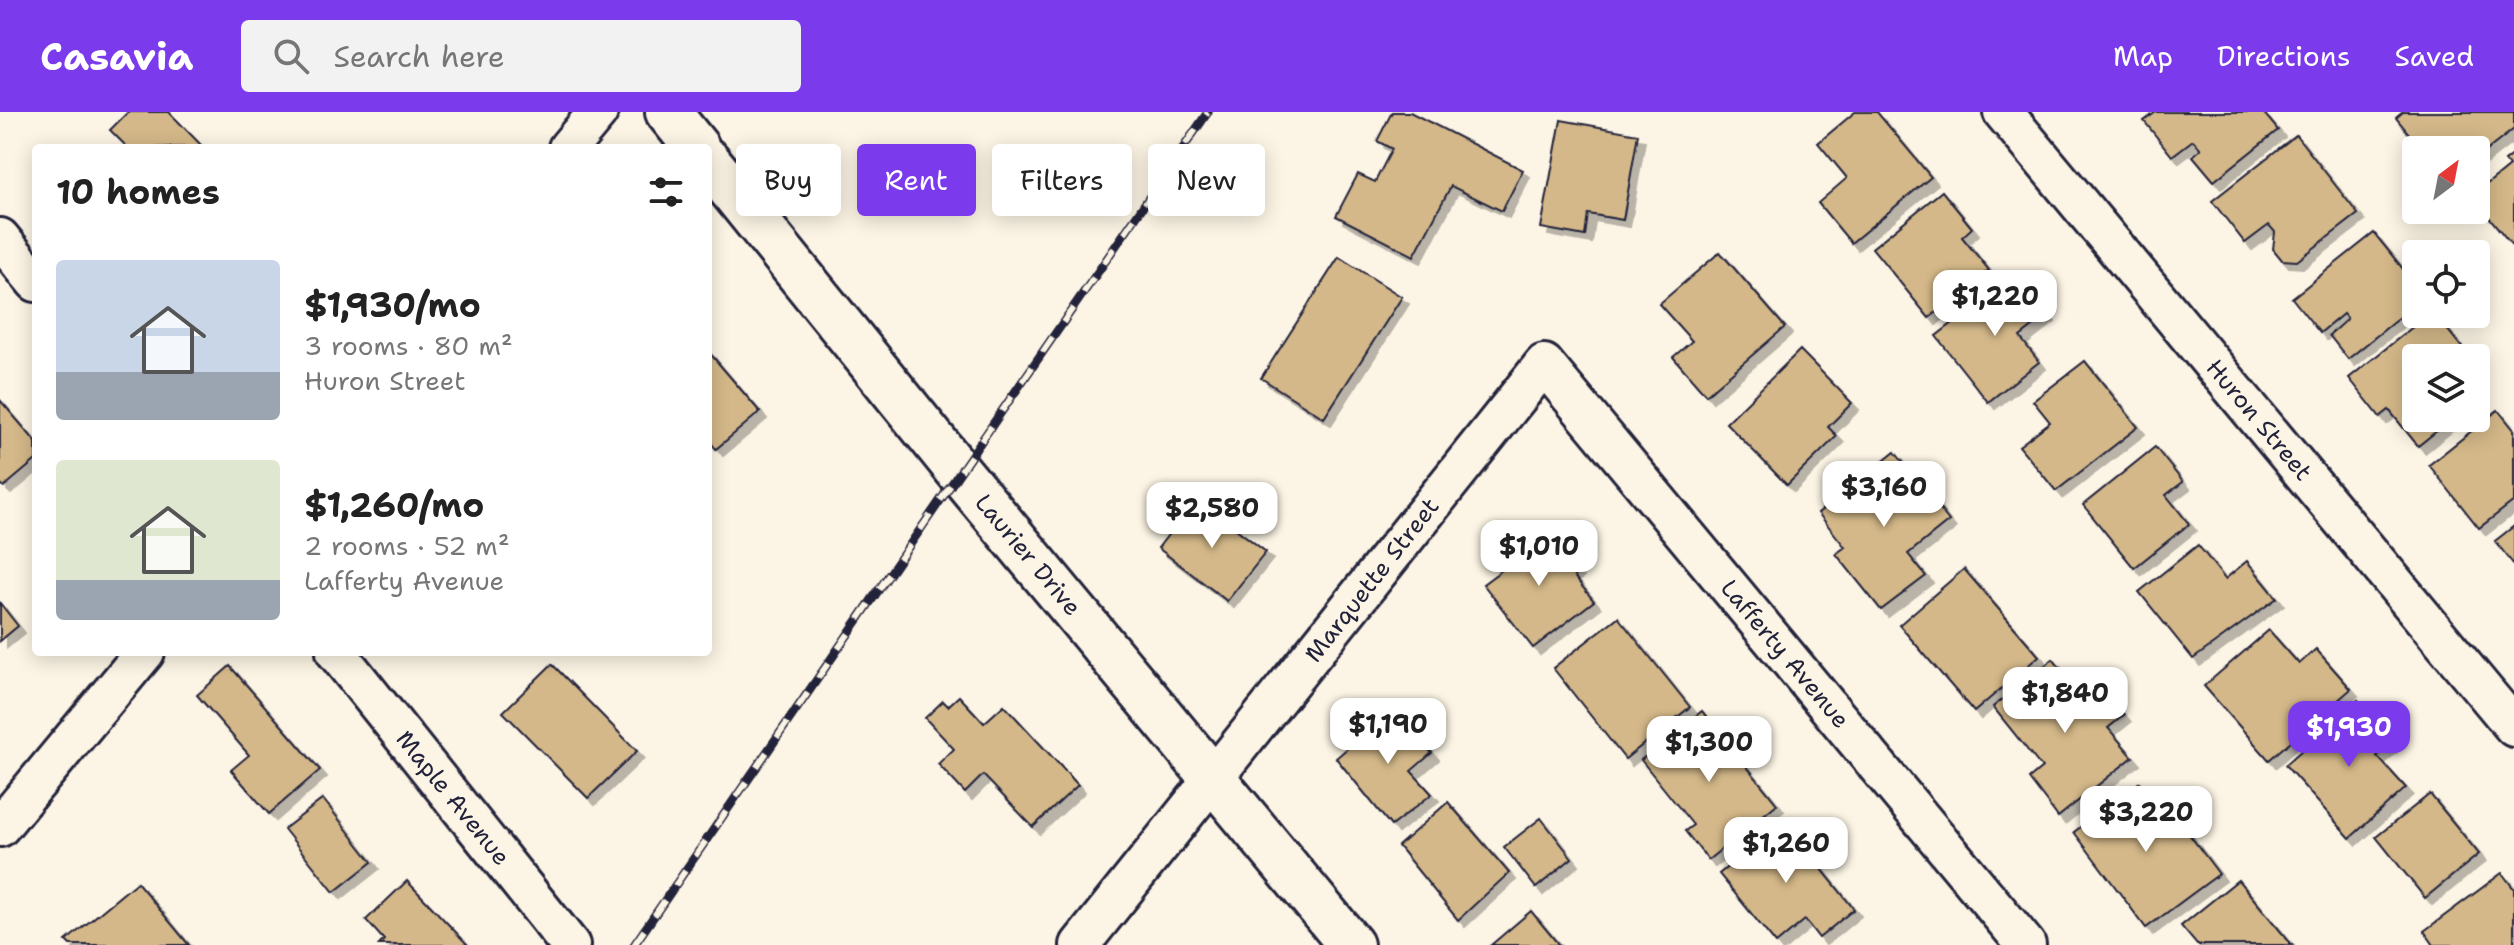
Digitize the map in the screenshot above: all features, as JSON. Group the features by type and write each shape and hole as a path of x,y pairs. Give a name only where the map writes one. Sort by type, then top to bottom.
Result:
{"street":[{"path":"571,144 598,112"},
{"path":"668,112 694,144"},
{"name":"Huron Street","path":"2003,112 2514,727"},
{"name":"Laurier Drive","path":"712,166 1351,945"},
{"path":"0,238 32,277"},
{"name":"Marquette Street","path":"1080,945 1544,364"},
{"name":"Lafferty Avenue","path":"1544,364 2026,945"},
{"path":"0,827 142,656"},
{"name":"Maple Avenue","path":"339,656 570,945"}],"building":[{"path":"128,112 169,112 200,144 124,144 110,130"},
{"path":"1392,112 1410,112 1523,170 1502,211 1451,186 1414,256 1336,216 1358,174 1375,182 1392,149 1377,141"},
{"path":"1855,112 1877,112 1931,177 1851,243 1818,203 1847,178 1818,143"},
{"path":"2156,112 2263,112 2278,130 2214,181 2193,156 2201,149 2193,140 2172,156 2144,121"},
{"path":"2403,112 2514,112 2514,129 2490,148 2490,136 2411,136 2396,118"},
{"path":"1561,120 1638,134 1623,220 1588,214 1585,236 1541,228"},
{"path":"2296,135 2358,214 2297,261 2282,260 2273,249 2275,232 2269,225 2245,243 2212,201"},
{"path":"2514,154 2514,248 2490,218 2490,182 2509,166 2505,161"},
{"path":"1942,191 1972,228 1962,237 1989,270 1929,318 1872,248"},
{"path":"2374,233 2402,268 2402,315 2348,359 2329,335 2347,319 2343,314 2320,333 2292,298"},
{"path":"1720,252 1785,327 1706,395 1673,357 1692,341 1659,304"},
{"path":"1339,257 1402,297 1324,418 1261,378"},
{"path":"2016,274 2048,315 2020,337 2039,362 1988,402 1936,336"},
{"path":"2412,328 2446,328 2459,344 2402,344 2402,426 2389,410 2380,417 2349,378"},
{"path":"1800,350 1852,403 1828,427 1837,436 1787,485 1726,423"},
{"path":"712,356 760,412 716,449 712,444"},
{"path":"2085,361 2138,427 2056,491 2019,446 2050,422 2033,401"},
{"path":"0,400 32,437 32,463 4,487 0,483"},
{"path":"2498,410 2514,430 2514,501 2479,528 2429,465 2470,432 2490,432 2490,416"},
{"path":"2407,432 2436,432 2418,446"},
{"path":"2155,447 2183,482 2166,495 2189,524 2134,568 2083,505"},
{"path":"1895,452 1949,521 1908,554 1926,576 1881,610 1836,554 1845,547 1818,513"},
{"path":"1196,498 1266,552 1227,601 1158,548"},
{"path":"1540,524 1577,570 1572,574 1594,601 1533,648 1483,584 1526,552 1518,541"},
{"path":"2514,526 2514,565 2495,541"},
{"path":"2198,545 2225,579 2247,561 2277,598 2193,659 2139,592"},
{"path":"1964,569 2039,656 1974,712 1899,625"},
{"path":"0,603 18,626 0,641"},
{"path":"1618,617 1690,707 1625,759 1553,668"},
{"path":"2269,630 2299,664 2316,649 2351,689 2269,760 2204,686"},
{"path":"2053,659 2081,693 2096,681 2124,715 2108,728 2133,757 2058,817 2029,779 2042,768 1993,707"},
{"path":"552,664 637,751 588,798 503,712"},
{"path":"230,666 320,770 269,814 231,770 249,755 197,695"},
{"path":"959,696 984,723 1004,705 1078,785 1033,827 983,775 965,793 938,764 954,749 925,718 943,701 948,706"},
{"path":"2358,700 2395,741 2377,756 2406,788 2350,838 2285,765"},
{"path":"1394,708 1432,753 1411,771 1432,794 1391,826 1336,758"},
{"path":"1702,711 1777,804 1708,860 1685,831 1693,825 1641,760"},
{"path":"2140,782 2161,810 2167,805 2219,874 2146,928 2074,832"},
{"path":"2430,794 2479,854 2425,898 2376,837"},
{"path":"323,799 372,862 334,892 284,829"},
{"path":"1448,802 1509,873 1458,920 1398,846"},
{"path":"1788,817 1818,854 1813,858 1854,909 1819,938 1805,920 1776,944 1719,874"},
{"path":"1541,818 1572,858 1536,888 1504,847"},
{"path":"2502,873 2514,889 2514,945 2434,945 2424,931"},
{"path":"2238,880 2292,945 2197,945 2181,926"},
{"path":"407,881 468,945 379,945 384,940 366,920"},
{"path":"137,882 189,945 70,945 66,941"},
{"path":"1531,911 1559,945 1491,945"}],"railway":[{"path":"634,945 1208,112"}]}
